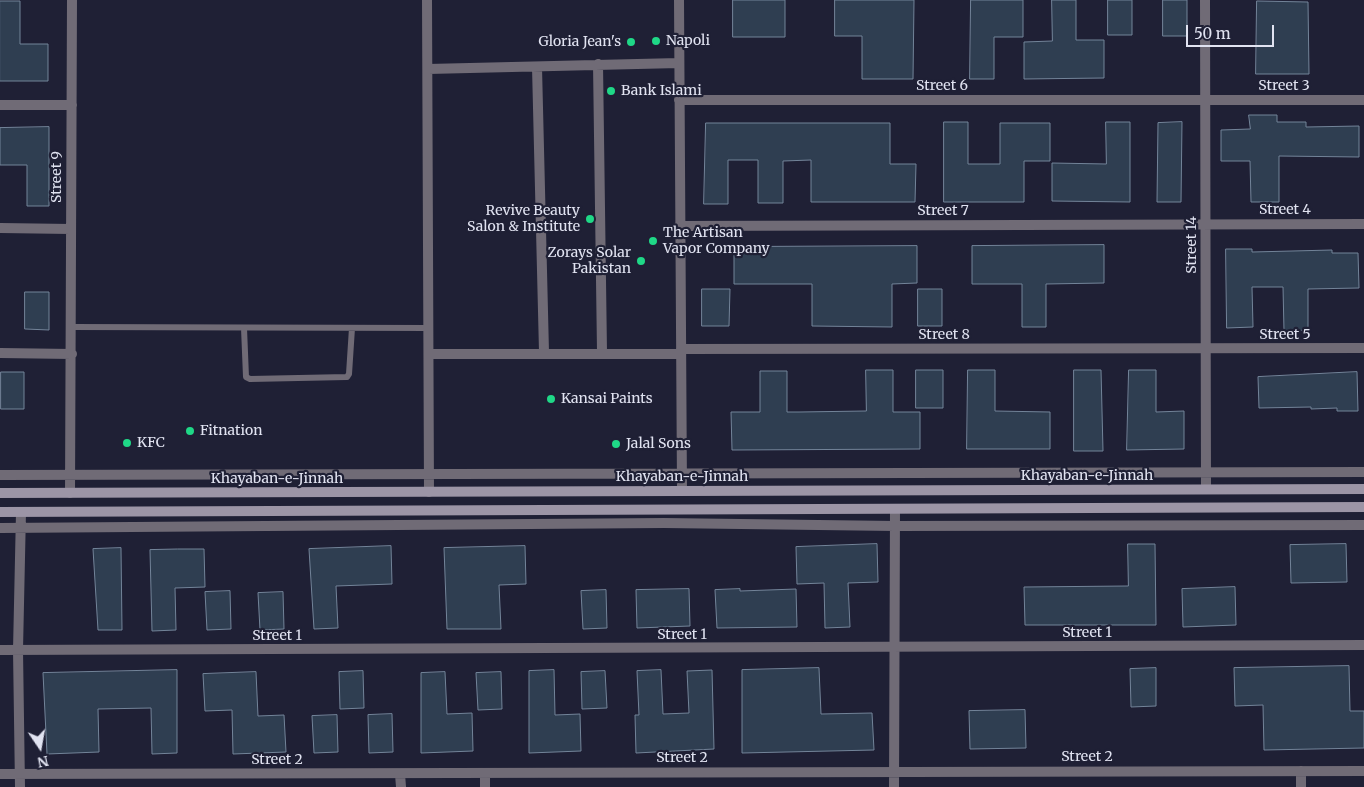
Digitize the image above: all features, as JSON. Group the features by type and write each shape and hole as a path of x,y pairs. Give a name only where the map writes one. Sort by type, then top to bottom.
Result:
{"main road":[{"name":"Khayaban-e-Jinnah","path":"0,493 1364,488"},
{"path":"0,512 1364,508"}],"street":[{"name":"Street 9","path":"70,493 72,0"},
{"path":"427,0 430,354 429,492"},
{"path":"679,0 682,490"},
{"name":"Street 14","path":"1205,0 1206,489"},
{"path":"428,69 679,63"},
{"path":"598,64 602,352"},
{"path":"538,67 544,352"},
{"name":"Street 6","path":"679,100 1205,100"},
{"name":"Street 3","path":"1205,100 1364,100"},
{"path":"0,105 72,105"},
{"name":"Street 4","path":"1206,224 1364,224"},
{"name":"Street 7","path":"679,226 1206,224"},
{"path":"0,228 71,229"},
{"name":"Street 8","path":"430,354 1206,348"},
{"name":"Street 5","path":"1206,348 1364,348"},
{"path":"0,353 72,354"},
{"path":"0,475 1364,472"},
{"path":"894,787 895,509"},
{"path":"20,787 18,650 20,528 22,512"},
{"path":"0,528 654,523 895,526 1364,525"},
{"name":"Street 1","path":"0,650 1364,645"},
{"path":"1301,771 1301,787"},
{"name":"Street 2","path":"0,774 1364,771"},
{"path":"485,773 485,787"},
{"path":"400,774 401,787"}],"lane":[{"path":"71,327 429,328"},
{"path":"244,328 246,377 250,379 347,378 350,374 352,328"}],"building":[{"path":"733,0 785,0 785,37 733,37"},
{"path":"835,0 914,0 913,79 862,79 862,36 835,36"},
{"path":"971,0 1023,0 1023,37 994,37 994,79 970,79"},
{"path":"1052,0 1076,0 1076,40 1104,40 1104,78 1024,79 1024,42 1052,41"},
{"path":"1108,0 1132,0 1132,35 1108,35"},
{"path":"1163,0 1187,0 1187,36 1163,36"},
{"path":"0,1 20,1 20,44 48,44 48,81 0,81"},
{"path":"1257,1 1308,2 1309,74 1256,74"},
{"path":"1249,115 1277,115 1277,122 1306,122 1306,127 1359,126 1359,157 1279,156 1279,202 1251,202 1250,161 1221,161 1221,130 1250,129"},
{"path":"944,122 968,122 968,164 1000,164 1000,123 1050,123 1050,161 1024,161 1024,202 944,202"},
{"path":"1106,122 1130,122 1130,202 1052,201 1052,163 1106,164"},
{"path":"1182,122 1181,202 1157,202 1158,123"},
{"path":"706,123 890,123 890,164 916,164 915,202 811,202 811,160 783,161 783,203 758,203 758,160 728,160 728,204 704,204"},
{"path":"49,127 49,206 27,206 27,165 0,165 0,128"},
{"path":"1104,245 1104,283 1046,284 1046,327 1022,327 1022,284 972,284 972,246"},
{"path":"917,246 917,283 892,284 892,327 812,326 812,284 734,284 734,247"},
{"path":"1226,249 1252,249 1252,252 1332,250 1332,253 1358,253 1359,288 1308,289 1308,330 1284,331 1283,287 1252,287 1253,327 1227,328"},
{"path":"702,289 730,289 729,326 702,326"},
{"path":"918,289 942,289 942,326 918,326"},
{"path":"25,292 49,292 49,330 25,329"},
{"path":"866,370 893,370 893,412 920,412 920,449 732,450 731,412 760,412 760,371 787,371 787,412 799,412 866,411"},
{"path":"916,370 943,370 943,408 916,408"},
{"path":"968,370 995,370 995,411 1050,412 1050,449 967,449"},
{"path":"1074,370 1101,370 1103,451 1074,451"},
{"path":"1129,370 1156,370 1156,412 1184,411 1184,449 1127,450"},
{"path":"1,372 24,372 24,409 1,409"},
{"path":"1357,372 1358,411 1337,411 1337,408 1311,409 1311,407 1259,408 1258,377"},
{"path":"877,544 878,582 848,583 850,627 825,628 824,583 797,584 796,547"},
{"path":"1128,544 1155,544 1156,625 1025,625 1024,587 1128,586"},
{"path":"1346,544 1347,582 1291,583 1290,545"},
{"path":"391,546 392,584 336,586 338,628 314,629 309,549"},
{"path":"525,546 526,584 499,585 501,629 447,629 444,548"},
{"path":"121,548 122,630 98,630 93,549"},
{"path":"204,549 205,587 175,588 176,630 152,631 150,550"},
{"path":"1235,587 1236,625 1183,627 1182,589"},
{"path":"689,589 690,626 637,628 636,590"},
{"path":"740,589 740,591 796,589 797,627 717,628 715,590"},
{"path":"606,590 607,628 583,629 581,591"},
{"path":"230,591 231,629 207,630 205,592"},
{"path":"283,592 284,629 260,630 258,593"},
{"path":"1349,666 1350,711 1364,711 1364,748 1264,750 1263,705 1235,706 1234,668"},
{"path":"819,668 821,714 872,713 874,750 742,753 742,670"},
{"path":"1156,668 1156,706 1131,707 1130,669"},
{"path":"177,670 177,753 152,754 151,708 98,709 99,752 47,754 43,673"},
{"path":"554,670 555,715 580,714 581,751 529,753 529,671"},
{"path":"661,670 663,714 689,713 687,671 712,670 714,749 636,753 635,715 639,715 637,671"},
{"path":"363,671 364,708 340,709 339,672"},
{"path":"605,671 607,708 582,709 581,672"},
{"path":"256,672 258,716 284,715 286,752 233,754 232,710 205,711 203,674"},
{"path":"445,672 447,714 472,713 473,751 421,753 421,673"},
{"path":"501,672 502,709 478,710 476,673"},
{"path":"1025,710 1026,748 970,749 969,711"},
{"path":"392,714 393,752 369,753 368,715"},
{"path":"337,715 338,752 314,753 312,716"}],"place":[{"name":"Napoli","path":"656,41"},
{"name":"Gloria Jean's","path":"631,42"},
{"name":"Bank Islami","path":"611,91"},
{"name":"Revive Beauty Salon & Institute","path":"590,219"},
{"name":"The Artisan Vapor Company","path":"653,241"},
{"name":"Zorays Solar Pakistan","path":"641,261"},
{"name":"Kansai Paints","path":"551,399"},
{"name":"Fitnation","path":"190,431"},
{"name":"KFC","path":"127,443"},
{"name":"Jalal Sons","path":"616,444"}]}
